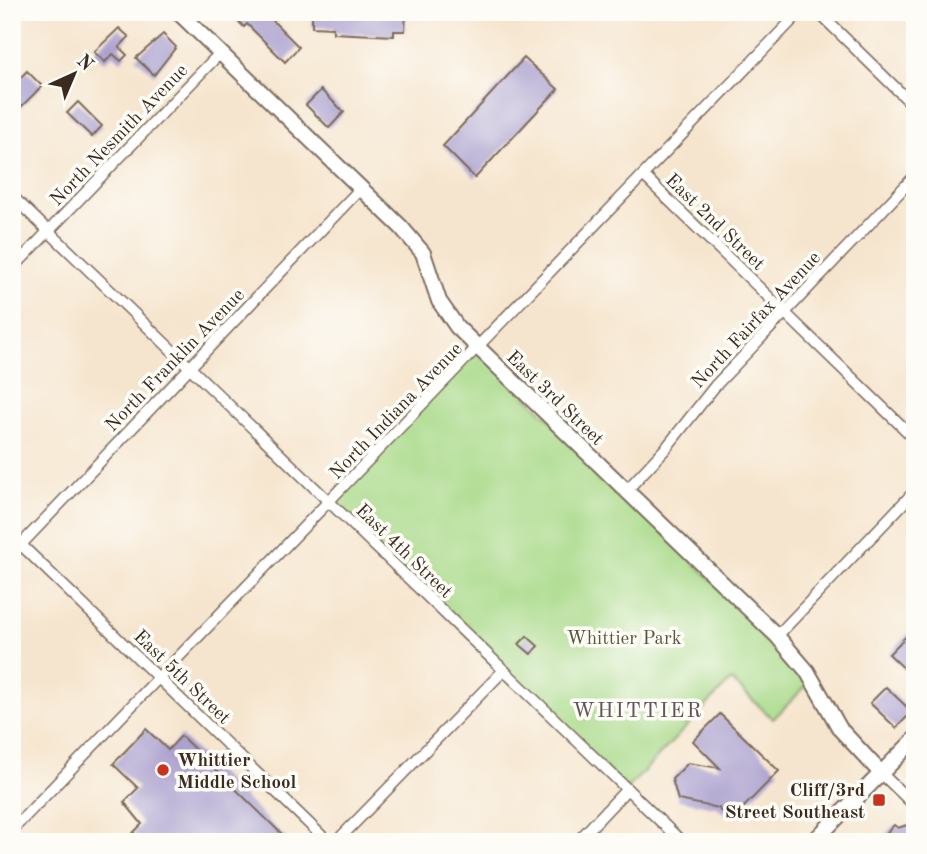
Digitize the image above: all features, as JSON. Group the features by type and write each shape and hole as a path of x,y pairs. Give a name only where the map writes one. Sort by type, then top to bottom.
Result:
{"street":[{"name":"East 3rd Street","path":"178,12 416,243 427,261 443,309 478,348 777,636 807,671 840,729 915,806"},
{"name":"North Indiana Avenue","path":"12,830 800,12"},
{"path":"818,12 915,107"},
{"name":"North Nesmith Avenue","path":"12,269 220,53"},
{"name":"East 2nd Street","path":"644,176 915,439"},
{"name":"North Fairfax Avenue","path":"626,491 666,448 707,395 915,176"},
{"name":"North Franklin Avenue","path":"12,554 361,188"},
{"name":"East 4th Street","path":"12,195 682,842"},
{"path":"777,636 915,491"},
{"name":"East 5th Street","path":"12,536 328,842"},
{"path":"336,842 504,670"},
{"path":"813,842 915,739"},
{"path":"577,842 628,789"}],"green space":[{"name":"Whittier Park","path":"478,348 812,680 773,719 731,680 627,789 330,502"}],"building":[{"path":"229,12 282,12 273,21 299,47 285,62 247,24 244,27"},
{"path":"312,12 406,12 405,31 394,31 394,36 333,33 333,28 312,27"},
{"path":"119,28 129,37 119,47 127,55 121,61 113,54 105,62 94,52"},
{"path":"163,34 176,47 154,75 136,58"},
{"path":"524,58 558,89 475,178 443,146"},
{"path":"27,71 42,86 20,108 12,101 12,86"},
{"path":"321,90 344,112 329,128 306,105"},
{"path":"78,102 102,126 92,137 67,113"},
{"path":"915,627 915,679 889,654"},
{"path":"527,636 538,646 531,654 519,644"},
{"path":"886,687 912,712 896,728 870,703"},
{"path":"720,714 779,771 736,815 720,811 719,808 678,800 672,779 688,763 720,768 693,741"},
{"path":"146,729 168,750 181,736 290,842 143,842 133,833 142,824 124,802 138,788 113,764"},
{"path":"894,825 898,828 907,825 915,833 915,839 912,842 878,842"}],"place":[{"name":"Whittier Middle School","path":"163,770"},
{"name":"Cliff/3rd Street Southeast","path":"879,800"}],"district":[{"name":"WHITTIER","path":"638,710"}]}
